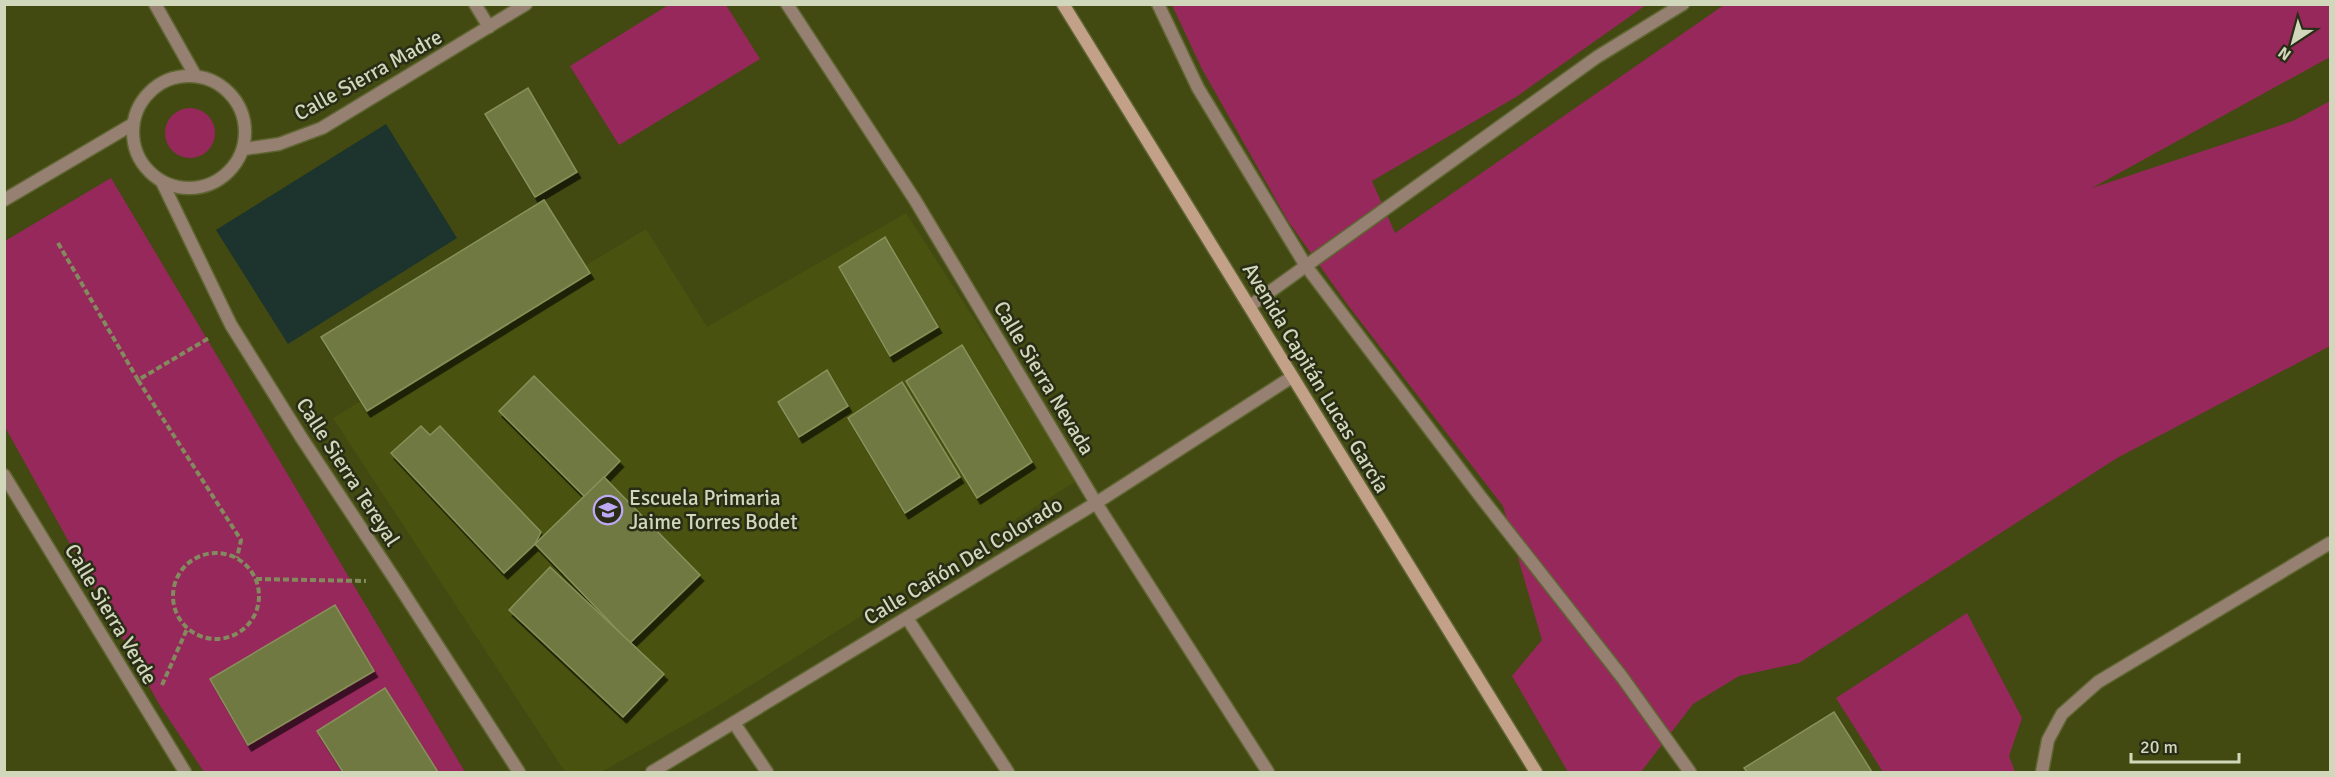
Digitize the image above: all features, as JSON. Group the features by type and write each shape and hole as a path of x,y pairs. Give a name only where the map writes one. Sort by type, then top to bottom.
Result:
{"street":[{"path":"155,4 195,75"},
{"path":"475,4 489,27"},
{"name":"Calle Sierra Madre","path":"244,148 279,144 322,128 526,4"},
{"name":"Calle Sierra Nevada","path":"787,4 915,200 1096,503 1268,772"},
{"name":"Avenida Capitán Lucas García","path":"1063,4 1536,772"},
{"path":"1158,4 1198,88 1306,267 1480,496 1622,677 1690,772"},
{"path":"1250,306 1596,57 1683,4"},
{"path":"195,75 214,81 230,93 241,109 246,129 244,148 235,166 220,180 201,188 181,188 162,182 145,167 134,147 133,124 144,97 166,79 195,75"},
{"path":"4,200 133,124"},
{"name":"Calle Sierra Tereyal","path":"162,182 231,325 301,437 519,772"},
{"name":"Calle Cañón Del Colorado","path":"652,772 1096,503 1292,377"},
{"name":"Calle Sierra Verde","path":"4,475 185,772"},
{"path":"2042,772 2048,740 2062,714 2098,682 2331,543"},
{"path":"907,618 1008,772"},
{"path":"734,723 767,772"}],"path":[{"path":"58,243 138,380 241,540 237,558"},
{"path":"138,380 231,325"},
{"path":"209,553 224,553 237,558 248,567 256,579 259,594 257,608 251,621 241,631 228,637 214,639 200,636 187,629 178,618 173,604 172,590 184,565 196,557 209,553"},
{"path":"256,579 396,581"},
{"path":"149,715 187,629"}],"shaded area":[{"path":"670,4 726,5 760,59 619,145 570,66"},
{"path":"1172,5 1646,5 1516,97 1372,181 1395,233 1724,5 2330,5 2330,57 2092,188 2293,121 2330,101 2330,346 2117,458 1799,663 1739,676 1693,704 1641,772 1568,772 1512,676 1542,640 1503,506 1347,304 1288,221 1202,69"},
{"path":"190,108 204,112 211,119 215,133 211,147 204,154 190,158 176,154 169,147 165,133 169,119 176,112"},
{"path":"111,178 465,772 204,772 159,704 5,427 5,241"},
{"name":"Escuela Primaria Jaime Torres Bodet","path":"906,213 1078,480 713,709 601,772 565,772 333,418 646,229 707,327"},
{"path":"1967,613 2022,718 2009,756 2015,772 1883,772 1836,698"}],"water":[{"path":"386,124 457,238 288,344 216,230"}],"building":[{"path":"528,88 577,172 535,197 485,114"},
{"path":"544,200 590,273 367,411 321,337"},
{"path":"885,237 938,327 890,356 839,267"},
{"path":"962,345 1032,462 977,498 906,381"},
{"path":"827,370 848,406 799,437 778,402"},
{"path":"534,376 620,461 585,497 499,411"},
{"path":"902,382 960,477 905,513 848,418"},
{"path":"421,426 430,435 440,426 541,532 535,544 504,573 391,453"},
{"path":"604,477 700,575 630,643 535,544"},
{"path":"550,567 664,674 623,717 509,610"},
{"path":"335,605 374,671 248,745 210,679"},
{"path":"385,688 438,772 343,772 317,731"},
{"path":"1834,712 1872,772 1747,772 1744,768"}],"place":[{"name":"Escuela Primaria Jaime Torres Bodet","path":"608,510"}]}
